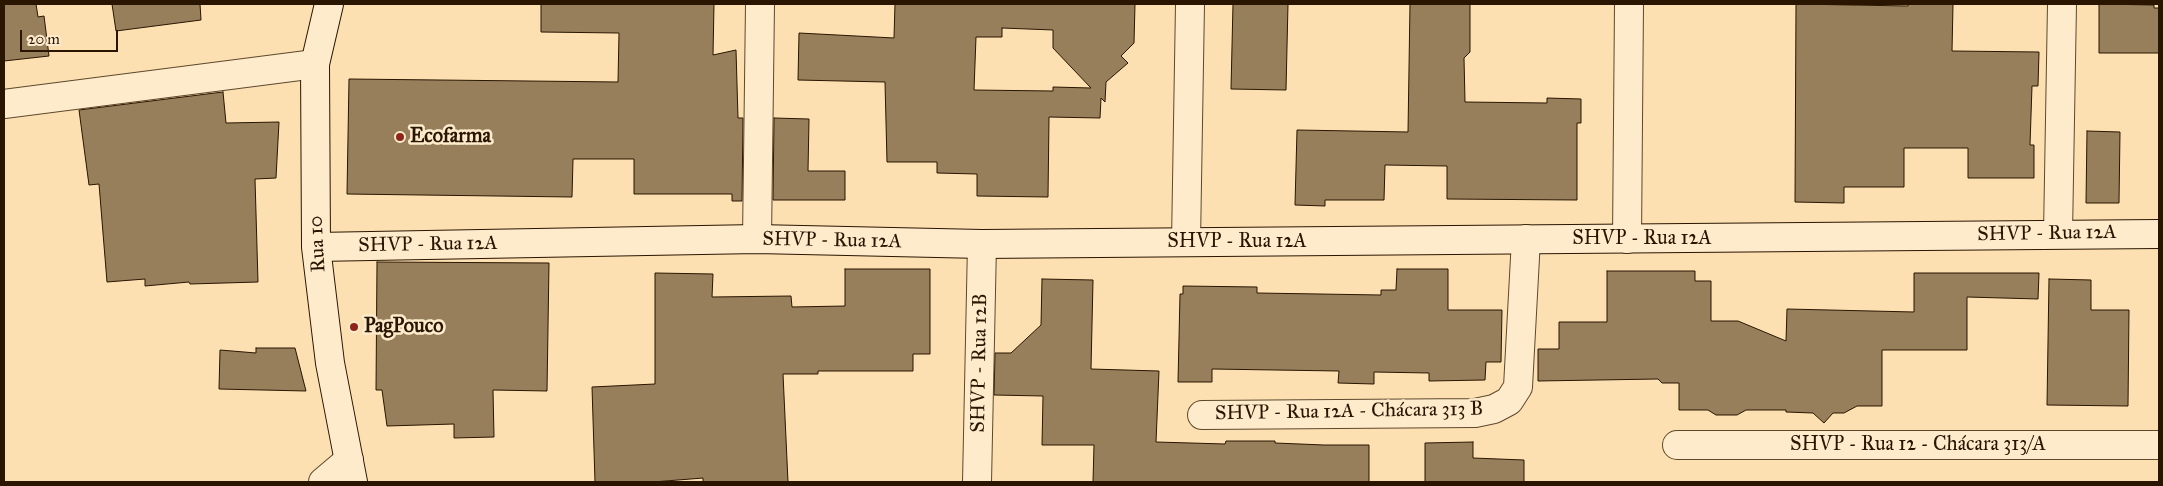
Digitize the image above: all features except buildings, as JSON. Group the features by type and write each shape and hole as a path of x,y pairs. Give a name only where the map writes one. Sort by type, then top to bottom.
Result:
{"street":[{"name":"Rua 10","path":"329,4 315,64 316,247 330,363 351,471"},
{"path":"757,239 760,4"},
{"path":"1186,242 1190,4"},
{"path":"1627,239 1629,4"},
{"path":"2058,234 2062,4"},
{"path":"4,104 315,64"},
{"name":"SHVP - Rua 12A","path":"316,247 757,239 982,244 2159,234"},
{"name":"SHVP - Rua 12A - Chácara 313 B","path":"1202,415 1474,413 1494,409 1509,401 1518,387 1526,239"},
{"name":"SHVP - Rua 12B","path":"977,482 982,244"},
{"name":"SHVP - Rua 12 - Chácara 313/A","path":"1677,445 2159,445"},
{"path":"323,482 351,471"}],"place":[{"name":"Ecofarma","path":"400,137"},
{"name":"PagPouco","path":"354,327"}]}
